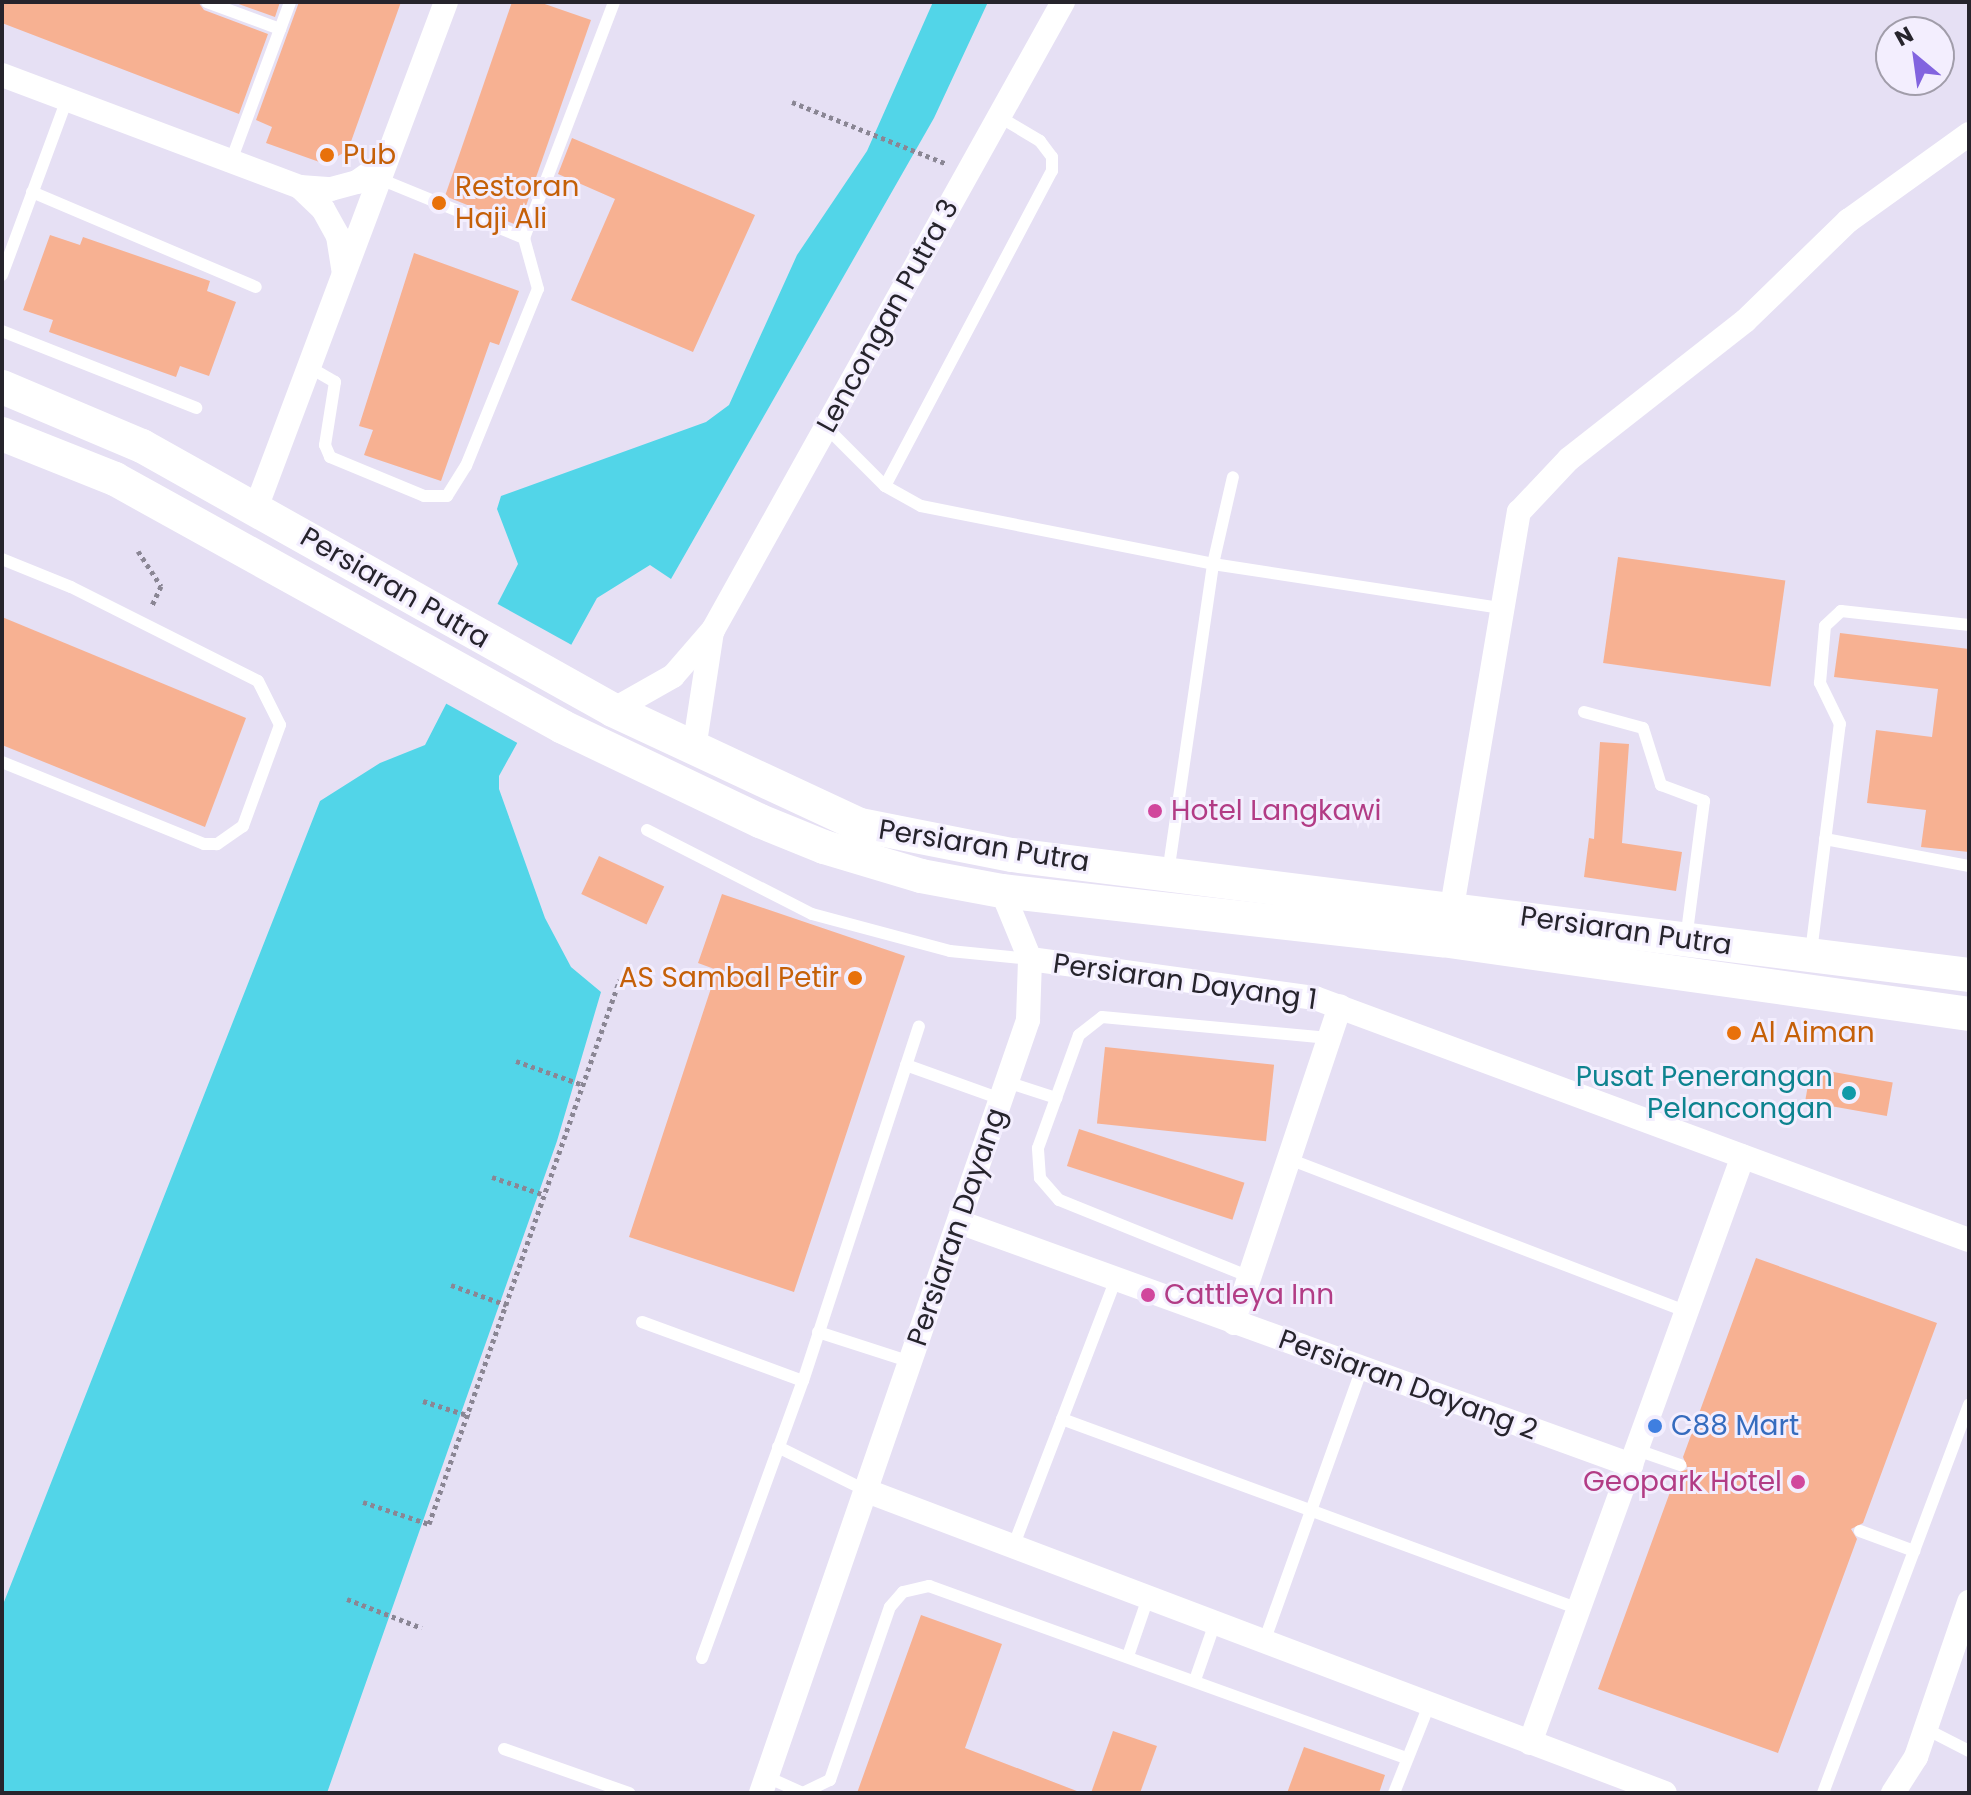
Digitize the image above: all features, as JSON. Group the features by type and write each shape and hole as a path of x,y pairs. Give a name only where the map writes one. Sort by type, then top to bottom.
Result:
{"main road":[{"name":"Persiaran Putra","path":"2,387 142,446 613,710 860,825 934,843 1969,975"},
{"name":"Persiaran Putra","path":"2,434 115,479 563,727 824,847 921,876 1002,891 1442,940 1969,1014"}],"street":[{"path":"256,508 446,2"},
{"name":"Lencongan Putra 3","path":"713,630 1063,2"},
{"path":"2,75 300,187 331,189 383,171"},
{"path":"1452,907 1500,608 1519,512 1534,492 1745,321 1848,221 1969,134"},
{"path":"300,187 323,209 338,236 344,275"},
{"path":"613,710 673,676 713,630"},
{"path":"694,749 713,630"},
{"path":"1002,891 1030,959"},
{"name":"Persiaran Dayang 1","path":"1030,959 1315,998 1969,1240"},
{"name":"Persiaran Dayang","path":"764,1785 1028,1020 1030,959"},
{"path":"1234,1323 1340,1006"},
{"path":"1530,1743 1743,1156"},
{"name":"Persiaran Dayang 2","path":"959,1222 1362,1368 1634,1457"},
{"path":"867,1491 1665,1793"},
{"path":"1893,1793 1904,1781 1926,1729 1969,1602"}],"lane":[{"path":"207,2 280,29"},
{"path":"231,161 290,2"},
{"path":"309,367 335,382 325,445 330,457 424,496 447,496 466,466 538,289 524,238 613,2"},
{"path":"2,275 67,99"},
{"path":"885,486 1052,171 1052,157 1040,141 998,116"},
{"path":"383,171 524,238"},
{"path":"32,192 256,287"},
{"path":"2,331 196,408"},
{"path":"827,428 885,486 921,506 1213,564 1500,608"},
{"path":"1168,873 1213,564 1233,477"},
{"path":"2,559 144,623 258,681 275,708 280,725 243,826 217,844 204,844 2,762"},
{"path":"1810,955 1840,724 1820,683 1831,617 1855,612 1969,625"},
{"path":"1584,712 1637,723 1649,740 1661,785 1704,801 1685,940"},
{"path":"647,830 812,914 950,951 1030,959"},
{"path":"1825,839 1969,866"},
{"path":"1250,1277 1059,1200 1040,1178 1038,1148 1079,1035 1102,1017 1329,1038"},
{"path":"702,1658 803,1381 919,1026"},
{"path":"906,1065 1004,1090 1056,1098"},
{"path":"1289,1159 1687,1312"},
{"path":"1013,1547 1116,1279"},
{"path":"642,1322 803,1381"},
{"path":"818,1332 911,1362"},
{"path":"1264,1642 1362,1368"},
{"path":"1823,1793 1969,1404"},
{"path":"1062,1419 1579,1609"},
{"path":"778,1447 867,1491"},
{"path":"1634,1457 1680,1465"},
{"path":"1860,1531 1914,1551"},
{"path":"764,1785 803,1793 830,1780 890,1607 915,1587 929,1586 1406,1758"},
{"path":"1128,1656 1148,1598"},
{"path":"1195,1680 1215,1623"},
{"path":"1394,1793 1429,1705"},
{"path":"1926,1729 1969,1751"},
{"path":"504,1749 629,1793"}],"path":[{"path":"792,102 843,119 943,162"},
{"path":"138,551 161,586 144,623"},
{"path":"363,1502 429,1524 470,1416 620,979"},
{"path":"516,1061 583,1085"},
{"path":"492,1177 545,1195"},
{"path":"451,1285 507,1305"},
{"path":"423,1401 470,1416"},
{"path":"347,1599 422,1628"}],"water":[{"path":"933,2 988,2 934,118 671,579 650,565 597,598 499,776 499,789 545,918 571,967 601,992 557,1141 327,1793 2,1793 2,1607 320,801 380,763 425,745 518,564 497,509 501,496 706,422 729,405 797,255 867,151"}],"pier":[{"path":"494,602 575,647 521,745 440,700"}],"building":[{"path":"2,2 198,2 204,10 268,34 239,114 2,23"},
{"path":"233,2 280,2 275,17"},
{"path":"299,2 401,2 348,150 325,164 266,143 272,127 256,120"},
{"path":"512,2 539,2 591,20 519,226 445,196"},
{"path":"572,138 755,215 693,352 571,300 615,199 558,174"},
{"path":"50,235 80,245 83,237 210,281 207,291 236,302 209,376 180,366 176,377 49,332 53,320 23,310"},
{"path":"414,253 519,291 499,345 490,342 441,481 364,455 373,430 359,426"},
{"path":"1618,557 1785,581 1770,686 1603,663"},
{"path":"2,617 246,718 205,827 2,745"},
{"path":"1840,633 1969,649 1969,852 1921,847 1926,810 1867,803 1876,730 1932,737 1938,689 1834,677"},
{"path":"1600,742 1629,744 1622,843 1682,852 1676,891 1584,877 1589,838 1594,839"},
{"path":"599,856 664,886 647,924 581,894"},
{"path":"722,894 905,956 794,1292 629,1237 717,970 698,963"},
{"path":"1105,1047 1274,1065 1266,1141 1097,1124"},
{"name":"Pusat Penerangan Pelancongan","path":"1811,1068 1893,1082 1887,1116 1805,1101"},
{"path":"1079,1129 1244,1183 1232,1220 1067,1166"},
{"path":"1756,1258 1937,1323 1863,1523 1851,1529 1857,1539 1778,1753 1598,1689 1677,1473 1688,1469 1683,1457"},
{"path":"921,1615 1002,1644 965,1748 1082,1793 857,1793"},
{"path":"1113,1731 1157,1746 1140,1793 1091,1793"},
{"path":"1304,1747 1385,1775 1379,1793 1287,1793"}],"place":[{"name":"Pub","path":"327,155"},
{"name":"Restoran Haji Ali","path":"439,203"},
{"name":"Hotel Langkawi","path":"1155,811"},
{"name":"AS Sambal Petir","path":"855,978"},
{"name":"Al Aiman","path":"1734,1033"},
{"name":"Pusat Penerangan Pelancongan","path":"1849,1093"},
{"name":"Cattleya Inn","path":"1148,1295"},
{"name":"C88 Mart","path":"1655,1426"},
{"name":"Geopark Hotel","path":"1798,1482"}]}
